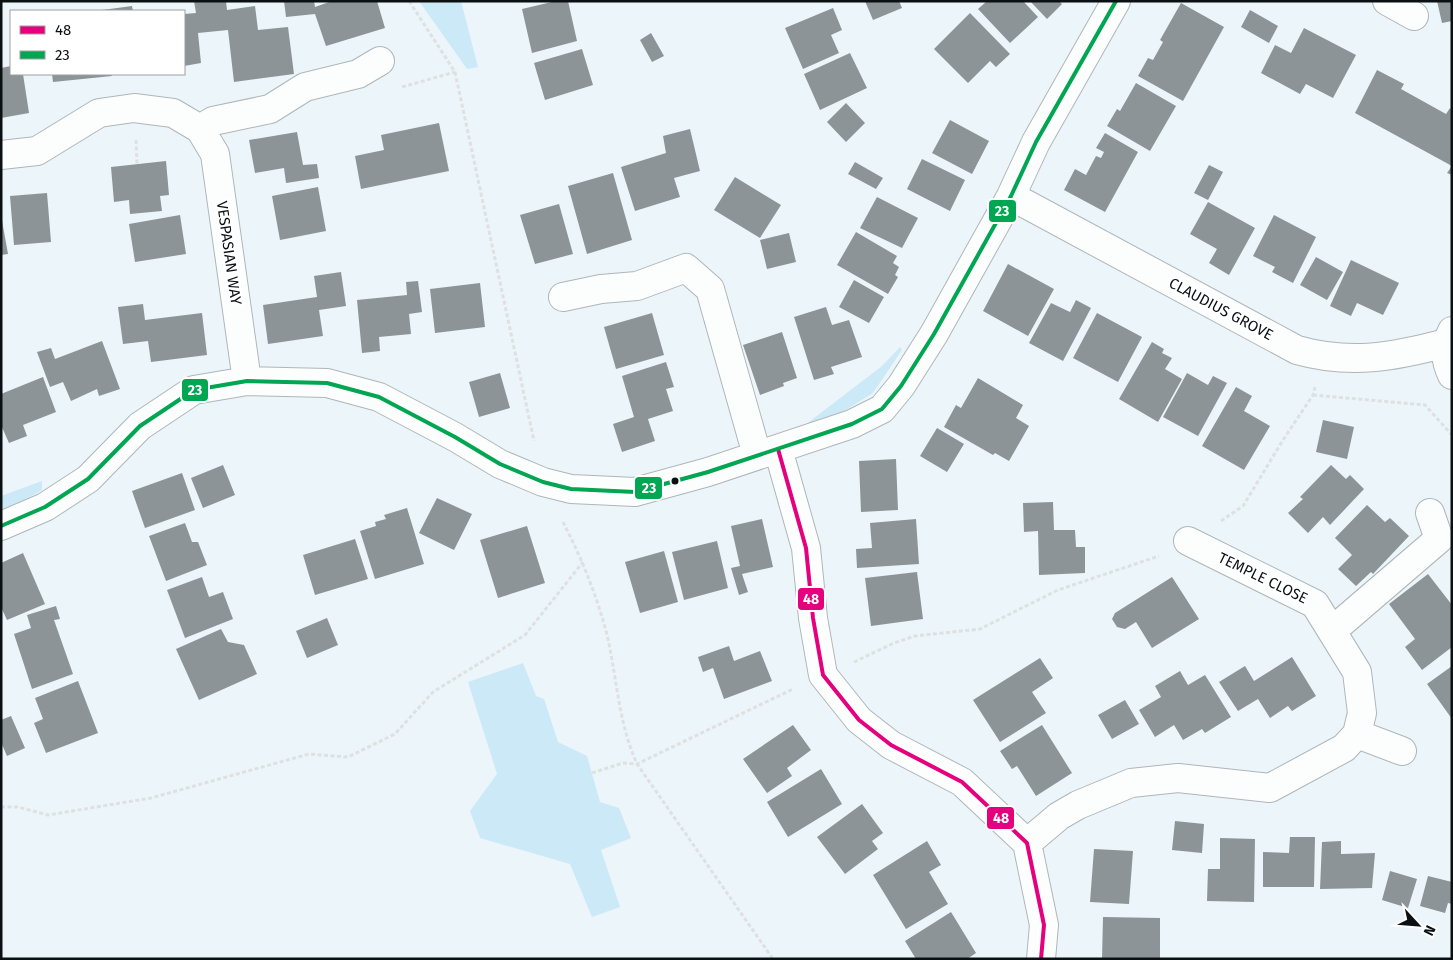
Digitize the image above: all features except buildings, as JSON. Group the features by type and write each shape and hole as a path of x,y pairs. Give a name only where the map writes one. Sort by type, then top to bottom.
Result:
{"street":[{"path":"1,526 45,507 88,479 140,426 194,390 247,381 327,383 379,397 455,437 500,464 543,482 571,489 635,492 708,472 852,424 882,409 901,386 934,334 1011,196 1036,142 1116,1"},
{"path":"1387,1 1414,16"},
{"path":"200,129 213,121 270,109 305,87 358,74 380,62"},
{"name":"VESPASIAN WAY","path":"1,155 37,151 99,113 134,108 173,113 200,129 215,154 247,381"},
{"name":"CLAUDIUS GROVE","path":"1011,196 1297,350 1319,356 1352,360 1406,354 1449,337"},
{"path":"563,297 601,289 637,286 686,268 710,289 767,452 806,548 813,618 823,675 860,720 891,745 962,782 1027,842 1044,924 1041,959"},
{"path":"1449,337 1446,363 1452,375"},
{"path":"1333,630 1439,539 1430,513"},
{"name":"TEMPLE CLOSE","path":"1188,541 1314,604 1333,630 1357,672 1362,713 1356,734"},
{"path":"1027,842 1059,816 1078,805 1131,783 1178,778 1270,788 1344,748 1356,734 1402,751"}],"path":[{"path":"409,1 455,72 543,482 584,561 608,638 626,741 637,764 773,959"},
{"path":"394,90 455,72"},
{"path":"1313,395 1425,405 1452,435"},
{"path":"592,773 623,763 637,764 823,675 915,636 980,629 1058,590 1164,555 1243,506 1296,419"},
{"path":"1,807 18,807 48,815 151,798 310,754 348,757 395,734 433,692 525,635 584,561"}],"shaded area":[{"path":"419,1 461,1 478,67 467,69"},
{"path":"900,347 902,350 873,393 826,422 805,425 882,366"},
{"path":"42,481 42,490 4,511 1,506 1,496"},
{"path":"523,663 536,696 544,699 558,742 587,756 600,802 619,808 631,838 601,850 620,907 592,917 570,864 480,838 470,811 497,774 468,682"}],"transit line":[{"name":"23","path":"1,526 45,507 88,479 140,426 194,390 247,381 327,383 379,397 455,437 500,464 543,482 571,489 635,492 708,472 852,424 882,409 901,386 934,334 1011,196 1036,142 1116,1"},
{"name":"48","path":"778,449 806,548 813,618 823,675 859,720 891,745 962,782 1027,843 1044,925 1041,959"}]}
